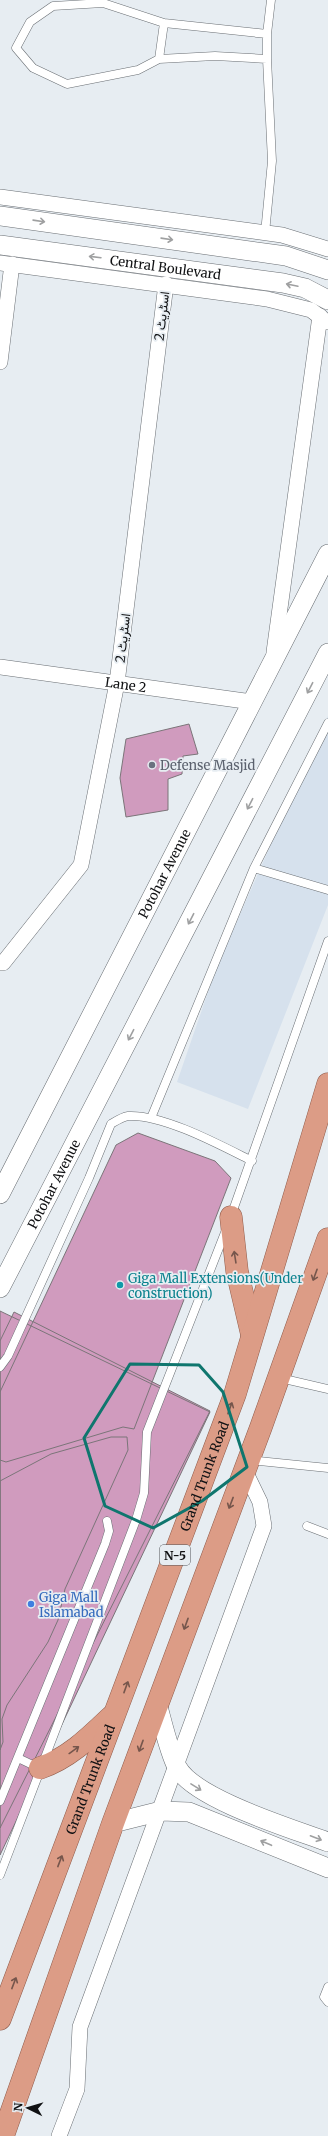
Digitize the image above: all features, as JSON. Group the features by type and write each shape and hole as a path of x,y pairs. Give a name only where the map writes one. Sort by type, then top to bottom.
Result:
{"highway":[{"name":"Grand Trunk Road","path":"0,2019 117,1712 235,1394 328,1084"},
{"path":"231,1217 237,1271 252,1336"},
{"name":"N-5","path":"3,2136 156,1703 246,1465 328,1239"},
{"path":"40,1768 52,1764 87,1740 117,1712"}],"street":[{"path":"0,198 282,235 328,249"},
{"name":"Central Boulevard","path":"0,216 286,256 328,270"},
{"name":"Central Boulevard","path":"0,244 283,283 305,288 325,313"},
{"path":"0,362 6,264 166,284 291,304 325,313 272,665"},
{"name":"اسٹریٹ 2","path":"1,963 81,865 117,683 166,284"},
{"name":"Potohar Avenue","path":"0,1194 328,554"},
{"name":"Potohar Avenue","path":"0,1288 328,654"},
{"name":"Lane 2","path":"0,667 252,702"},
{"path":"59,2136 77,2089 80,2027 177,1768 264,1526 260,1502 246,1465"},
{"path":"156,1703 177,1768 191,1784 217,1799 328,1842"},
{"path":"113,1823 161,1811 189,1812 328,1868"}],"lane":[{"path":"265,233 272,161 267,59 267,34 271,0"},
{"path":"267,34 164,22 103,3 53,6 30,22 16,48 32,68 67,84 138,70 159,60 215,56 267,59"},
{"path":"159,60 164,22"},
{"path":"151,1118 254,868 328,723"},
{"path":"254,868 328,890"},
{"path":"0,1875 136,1520 144,1493 146,1432 252,1161 328,941"},
{"path":"0,1367 8,1356 89,1178 111,1124 126,1116 151,1118 209,1140 252,1161"},
{"path":"278,1377 328,1389"},
{"path":"246,1465 328,1468"},
{"path":"0,1802 105,1544 109,1531 107,1521"},
{"path":"307,1526 328,1534"},
{"path":"18,1758 40,1768"},
{"path":"328,1987 324,1997 328,2002"}],"highlighted area":[{"path":"130,1364 199,1365 223,1392 247,1467 202,1501 153,1528 105,1506 84,1438"}],"shaded area":[{"path":"328,716 328,905 248,1109 177,1082 217,966"}],"building":[{"name":"Defense Masjid","path":"189,724 198,754 183,756 182,774 168,779 168,810 126,817 120,778 126,739"},
{"name":"Giga Mall Extensions(Under construction)","path":"138,1133 215,1161 231,1178 134,1429 123,1427 6,1462 0,1460 0,1392 116,1145"},
{"path":"0,1311 210,1412 0,1855"},
{"path":"14,1312 210,1411 0,1828 0,1341"},
{"name":"Giga Mall Islamabad","path":"111,1437 127,1437 128,1450 65,1589 58,1620 48,1642 7,1705 2,1719 3,1742 0,1750 0,1481 51,1454"}],"place":[{"name":"Defense Masjid","path":"152,765"},
{"name":"Giga Mall Extensions(Under construction)","path":"120,1285"},
{"name":"Giga Mall Islamabad","path":"31,1604"}]}
